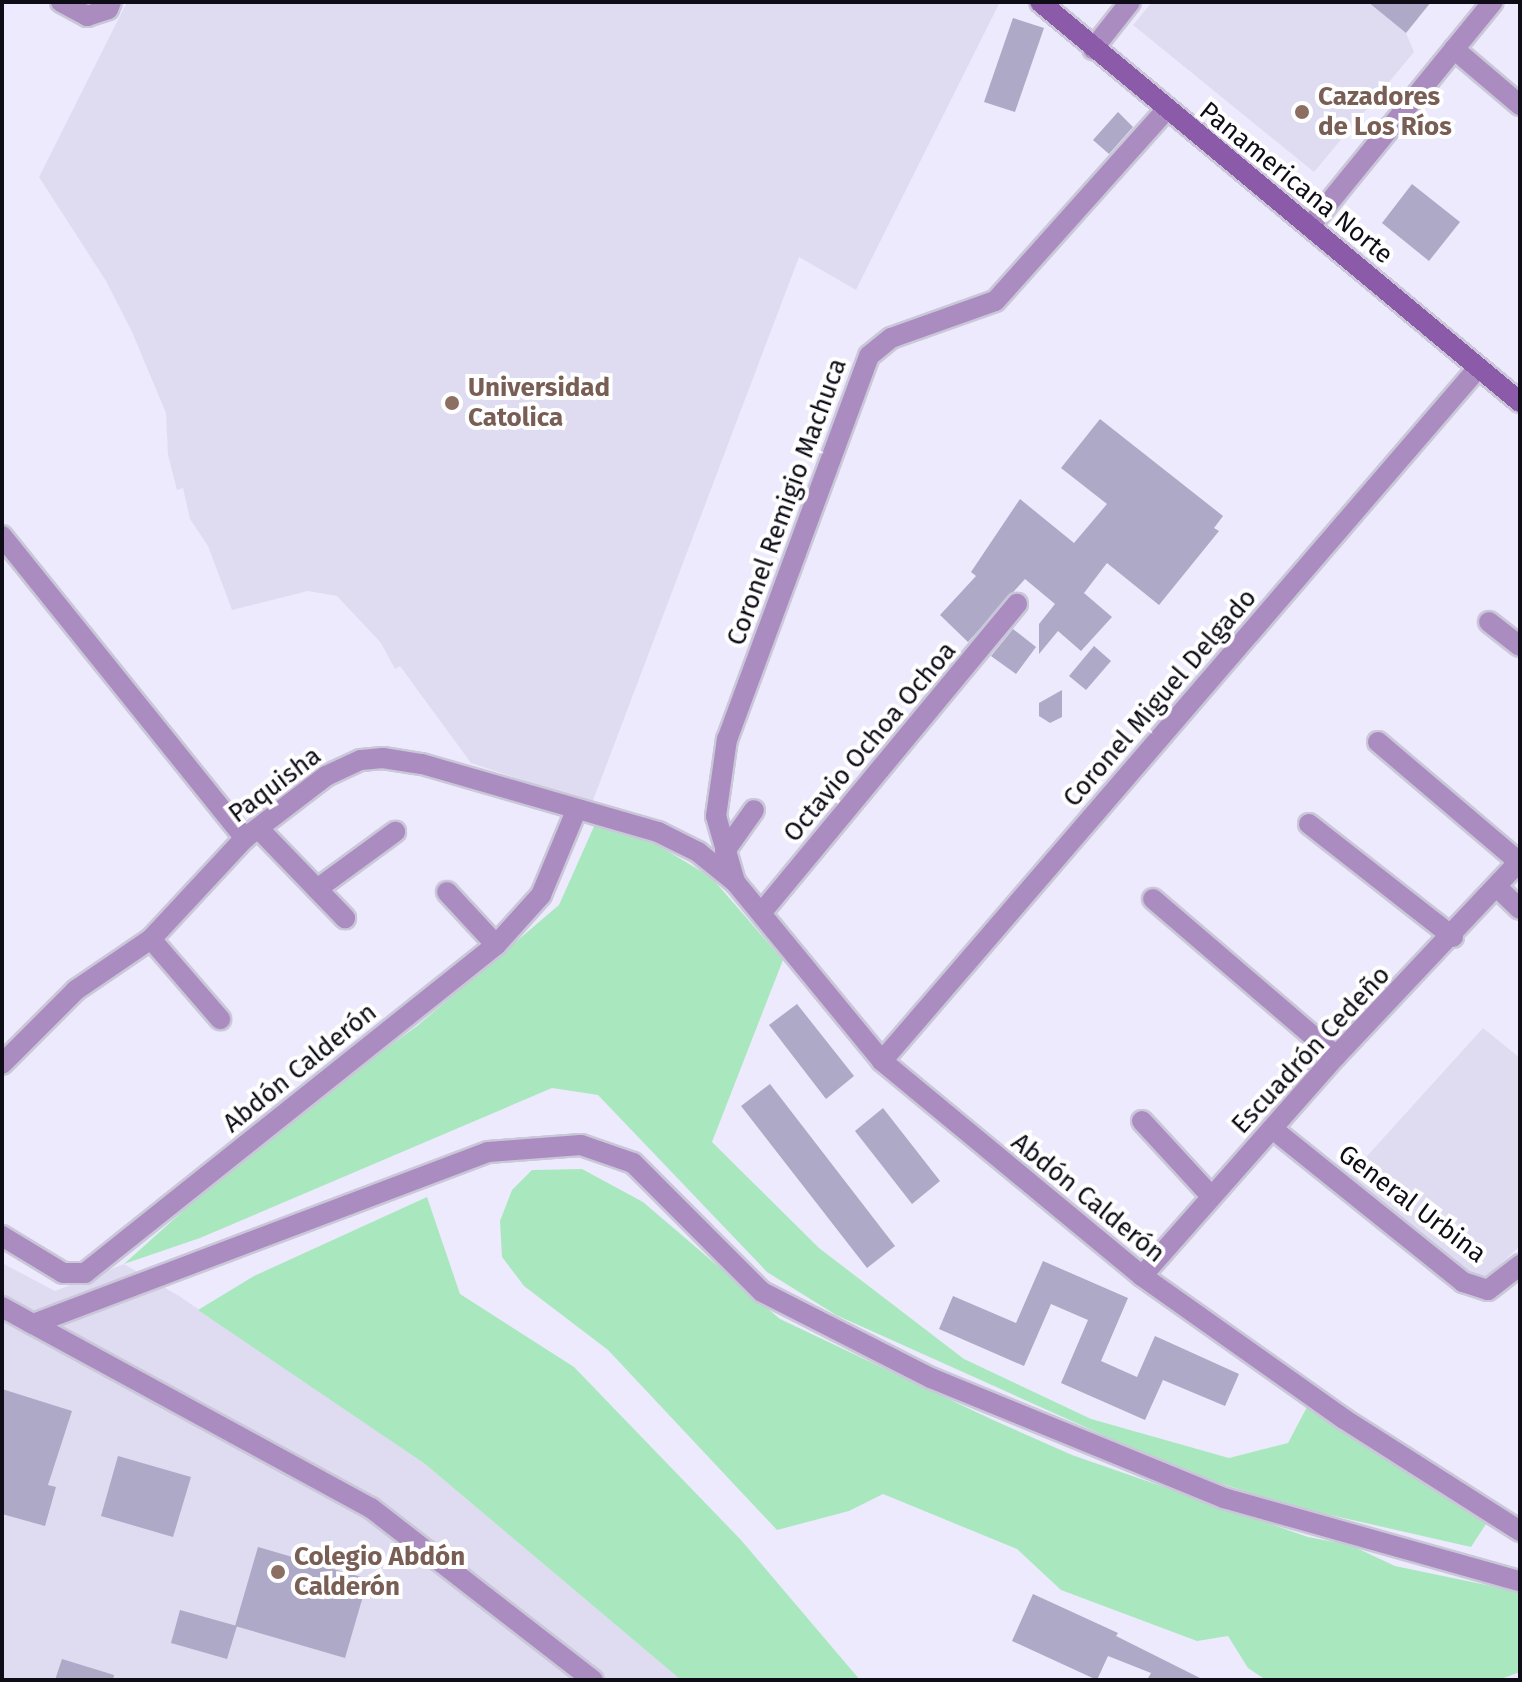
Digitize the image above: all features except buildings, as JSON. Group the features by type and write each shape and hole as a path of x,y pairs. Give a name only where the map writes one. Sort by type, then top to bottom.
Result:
{"main road":[{"name":"Panamericana Norte","path":"1040,2 1520,402"}],"street":[{"path":"61,2 87,16 108,9 111,2"},
{"path":"1093,49 1130,2"},
{"path":"1310,226 1493,2"},
{"path":"1454,49 1520,105"},
{"name":"Coronel Remigio Machuca","path":"716,816 727,739 869,356 891,338 995,301 1166,110"},
{"name":"Coronel Miguel Delgado","path":"882,1061 1478,368"},
{"path":"2,536 252,833 317,889 345,918"},
{"name":"Octavio Ochoa Ochoa","path":"762,912 1017,604"},
{"path":"1489,622 1520,646"},
{"path":"1378,742 1519,862"},
{"name":"Paquisha","path":"2,1064 76,990 151,939 252,833 346,764 383,758 679,839 735,882"},
{"path":"725,851 754,810"},
{"name":"Abdón Calderón","path":"2,1236 63,1273 85,1273 496,945 541,895 576,811"},
{"name":"Abdón Calderón","path":"716,816 735,882 882,1061 1142,1276 1344,1419 1520,1531"},
{"path":"1309,824 1453,937"},
{"path":"317,889 395,832"},
{"name":"Escuadrón Cedeño","path":"1142,1276 1211,1196 1274,1130 1336,1056 1453,937 1519,862"},
{"path":"1498,888 1520,909"},
{"path":"447,892 496,945"},
{"path":"1153,899 1336,1056"},
{"path":"151,939 220,1019"},
{"path":"1142,1121 1211,1196"},
{"name":"General Urbina","path":"1274,1130 1463,1282 1488,1290 1516,1277"},
{"path":"33,1324 488,1152 581,1145 633,1163 762,1292 931,1378 1224,1498 1520,1581"},
{"path":"2,1307 371,1508 593,1680"}],"shaded area":[{"name":"Universidad Catolica","path":"127,2 1000,2 856,290 799,257 592,803 471,763 400,666 395,669 381,643 337,596 308,591 232,610 208,546 190,519 183,488 177,490 168,455 166,413 132,332 106,281 39,177"},
{"name":"Cazadores de Los Ríos","path":"1152,2 1368,2 1406,33 1414,52 1314,172 1133,25"},
{"path":"1483,1028 1520,1058 1520,1246 1484,1279 1472,1277 1349,1176"},
{"name":"Colegio Abdón Calderón","path":"2,1263 55,1291 124,1264 179,1296 425,1464 681,1680 2,1680"}],"green space":[{"path":"596,822 644,837 711,877 783,960 712,1142 819,1248 964,1359 1091,1419 1229,1458 1288,1443 1307,1407 1486,1524 1471,1547 1295,1507 1185,1472 836,1315 767,1272 598,1095 552,1088 200,1238 124,1264 264,1138 417,1026 559,905"},
{"path":"582,1169 643,1202 780,1319 993,1420 1072,1455 1308,1537 1350,1545 1395,1566 1520,1592 1520,1672 1498,1680 1266,1680 1248,1668 1228,1636 1197,1641 1061,1590 1017,1549 883,1494 849,1511 777,1530 608,1350 524,1286 502,1257 500,1221 512,1190 532,1170"},
{"path":"427,1197 460,1294 574,1367 741,1540 860,1680 681,1680 425,1464 198,1310 254,1276"}],"place":[{"name":"Cazadores de Los Ríos","path":"1302,112"},
{"name":"Universidad Catolica","path":"452,403"},
{"name":"Colegio Abdón Calderón","path":"278,1572"}]}
